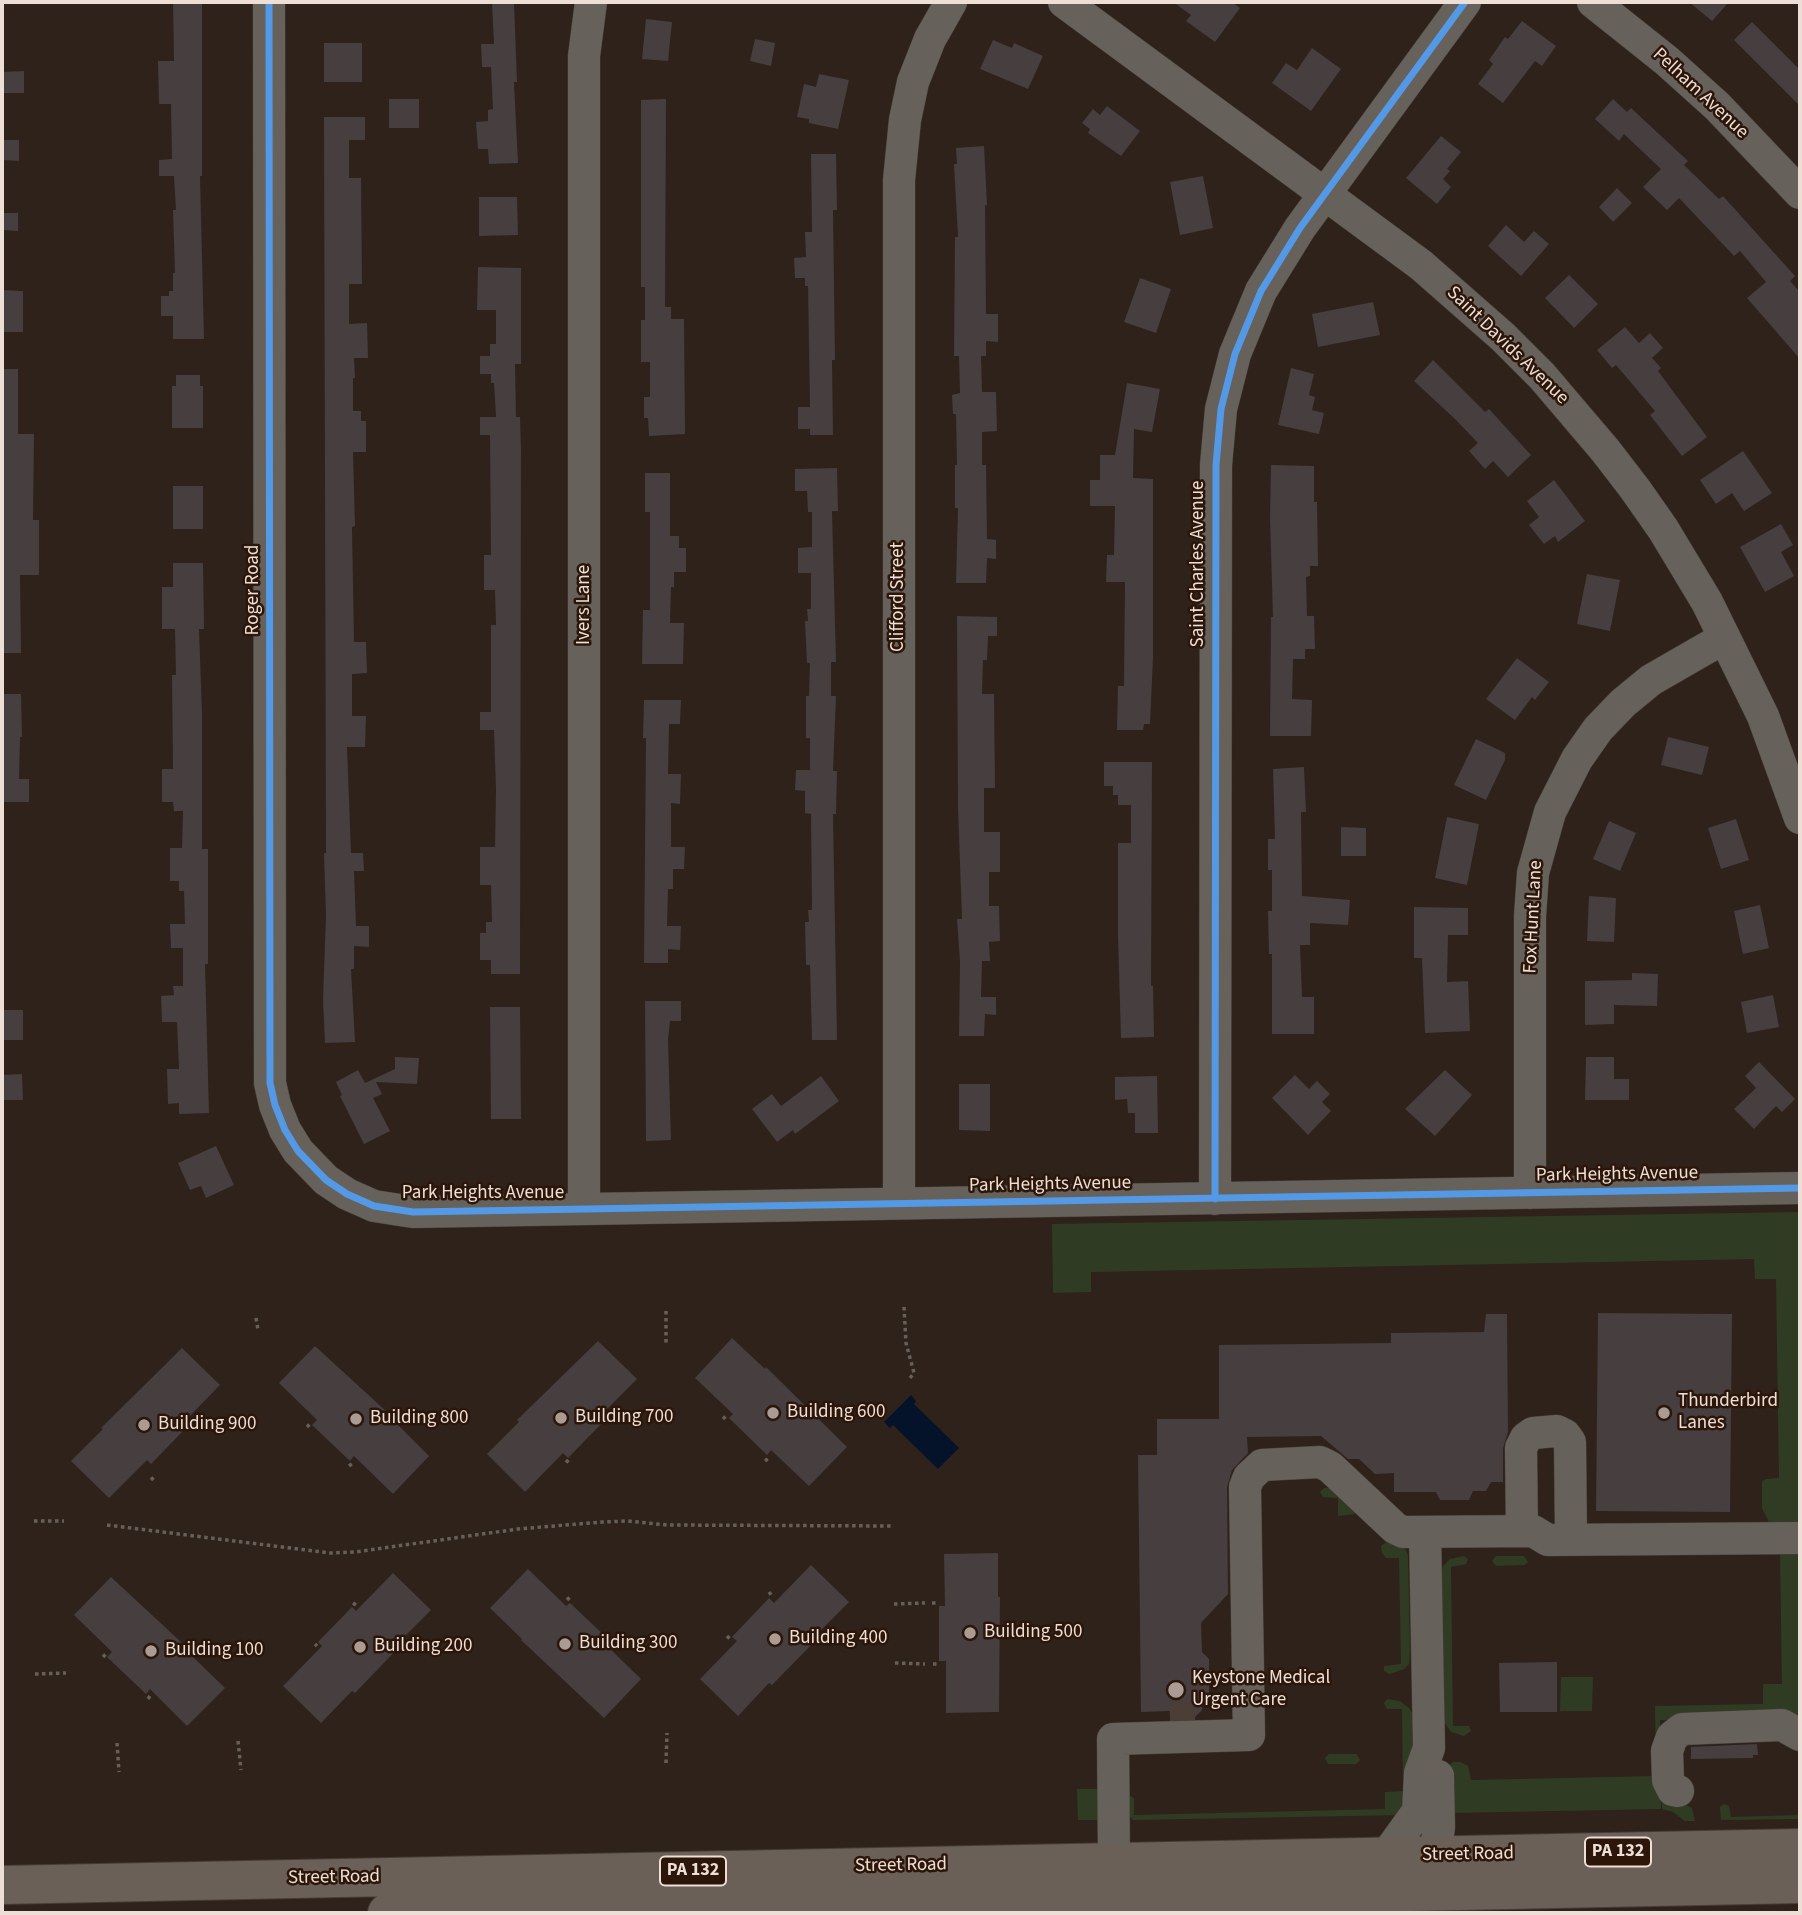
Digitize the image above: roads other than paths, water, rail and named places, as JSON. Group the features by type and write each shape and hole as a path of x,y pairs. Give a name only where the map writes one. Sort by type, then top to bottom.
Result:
{"main road":[{"name":"Street Road","path":"387,1913 1114,1862 1800,1848"},
{"name":"Street Road","path":"2,1885 568,1899 1373,1892 1800,1884"}],"street":[{"name":"Roger Road","path":"269,2 270,1083 285,1130 312,1167"},
{"name":"Ivers Lane","path":"584,1209 584,56 591,2"},
{"name":"Clifford Street","path":"899,1203 899,180 905,120 913,82 930,39 951,2"},
{"name":"Saint Davids Avenue","path":"1065,2 1421,265 1503,337 1550,385 1605,450 1656,519 1707,602 1763,716 1800,818"},
{"name":"Saint Charles Avenue","path":"1215,1199 1214,708 1217,437 1227,381 1244,327 1261,291 1300,228 1465,2"},
{"name":"Pelham Avenue","path":"1594,2 1658,53 1717,106 1800,193"},
{"name":"Fox Hunt Lane","path":"1530,1193 1530,915 1535,863 1550,812 1577,759 1598,729 1623,703 1651,680 1724,638"},
{"name":"Park Heights Avenue","path":"312,1167 347,1194 374,1206 394,1210 1800,1188"},
{"path":"1522,1531 1521,1454 1528,1446 1556,1443 1570,1451 1571,1539"},
{"path":"1113,1719 1193,1724 1249,1735 1245,1486 1262,1465 1320,1462 1330,1467 1395,1528 1403,1532 1533,1531 1548,1540 1800,1538"},
{"path":"1385,1857 1418,1811 1420,1773 1429,1748 1426,1532"},
{"path":"1114,1862 1113,1739 1193,1724"},
{"path":"1678,1791 1673,1790 1668,1780 1667,1751 1672,1737 1682,1729 1783,1725 1800,1735"},
{"path":"1373,1892 1419,1870 1435,1856 1439,1828 1438,1771 1429,1748"}],"water":[{"path":"911,1395 916,1401 914,1404 959,1448 938,1469 893,1425 890,1428 884,1422"}],"tunnel":[{"path":"1170,1718 1195,1717"}],"place":[{"name":"Building 600","path":"773,1413"},
{"name":"Thunderbird Lanes","path":"1664,1413"},
{"name":"Building 700","path":"561,1418"},
{"name":"Building 800","path":"356,1419"},
{"name":"Building 900","path":"144,1425"},
{"name":"Building 500","path":"970,1633"},
{"name":"Building 400","path":"775,1639"},
{"name":"Building 300","path":"565,1644"},
{"name":"Building 200","path":"360,1647"},
{"name":"Building 100","path":"151,1651"},
{"name":"Keystone Medical Urgent Care","path":"1176,1690"}]}
